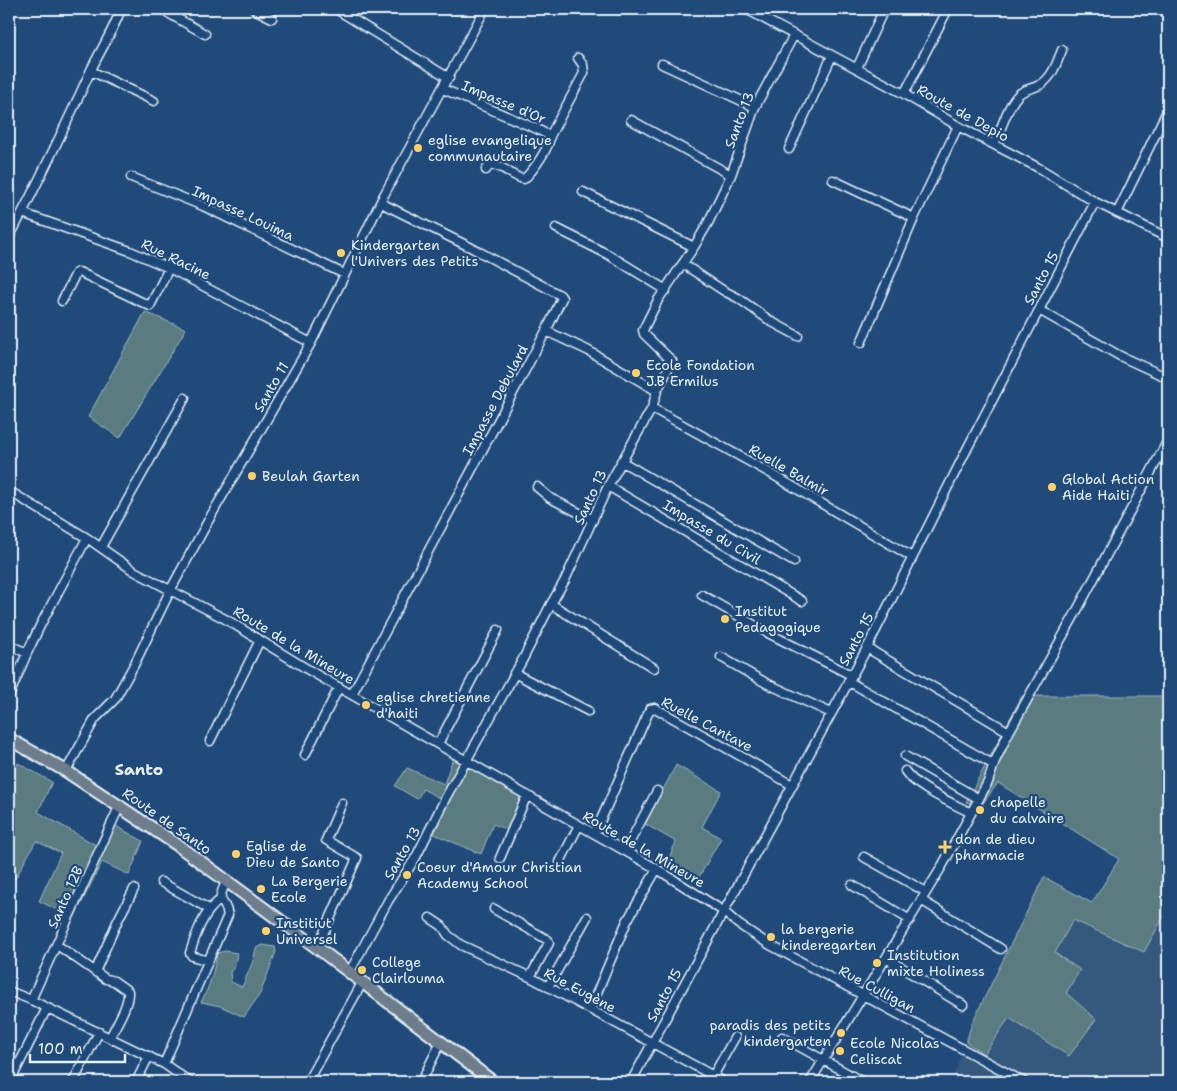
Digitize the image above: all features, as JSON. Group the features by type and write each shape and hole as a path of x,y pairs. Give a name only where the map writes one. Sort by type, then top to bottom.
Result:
{"main road":[{"name":"Route de Santo","path":"9,740 66,771 120,805 179,846 493,1082"}],"street":[{"path":"9,238 40,180 122,9"},
{"path":"161,9 205,34"},
{"path":"254,9 272,18"},
{"path":"336,9 449,78"},
{"name":"Santo 11","path":"66,771 96,719 115,699 134,665 171,589 212,514 311,343 414,138 443,89 485,9"},
{"name":"Route de Depio","path":"746,9 857,68 958,126 1038,167 1095,202 1168,238"},
{"path":"857,68 884,9"},
{"path":"904,94 948,9"},
{"name":"Santo 13","path":"349,973 388,901 416,857 446,796 523,659 565,580 608,486 652,408 657,391 672,361 643,332 658,300 708,223 731,174 755,107 794,35"},
{"path":"994,144 1014,100 1024,90 1037,86 1050,76 1062,50"},
{"path":"789,148 832,56"},
{"path":"550,136 584,73 583,65 578,58"},
{"path":"662,64 755,107"},
{"path":"91,71 154,101"},
{"name":"Impasse d'Or","path":"443,89 538,128 550,136 549,142 524,179 499,166 489,166 486,170"},
{"path":"1118,212 1168,109"},
{"path":"631,120 731,174"},
{"path":"862,343 914,218 958,126"},
{"name":"Impasse Louima","path":"131,176 203,206 344,274"},
{"path":"833,180 914,218"},
{"path":"583,192 694,247"},
{"name":"Santo 15","path":"631,1082 867,648 1095,202"},
{"name":"Impasse Debulard","path":"352,694 561,301 560,295 472,248 381,203"},
{"name":"Rue Racine","path":"22,213 130,251 169,268 311,343"},
{"path":"556,228 609,255 666,290"},
{"path":"683,264 738,298 772,322 798,336"},
{"path":"62,301 76,273 79,272 150,306 169,268"},
{"path":"1039,310 1120,356 1168,378"},
{"path":"546,331 587,350 657,391"},
{"path":"101,547 185,398"},
{"name":"Ruelle Balmir","path":"652,408 770,473 912,557"},
{"path":"810,1082 910,920 971,813 988,782 1009,732 1074,616 1168,440"},
{"path":"621,461 794,562"},
{"name":"Impasse du Civil","path":"608,486 802,600"},
{"path":"537,487 550,498 593,520"},
{"name":"Route de la Mineure","path":"9,491 87,538 134,571 227,620 339,687 657,868 723,911"},
{"path":"9,696 40,624 87,538"},
{"path":"702,594 850,678 994,765"},
{"path":"551,604 654,668"},
{"path":"438,744 498,630"},
{"path":"210,741 260,640"},
{"path":"9,644 28,653"},
{"path":"867,648 1009,732"},
{"path":"720,657 766,683 831,713"},
{"path":"514,673 588,711"},
{"path":"305,755 339,687"},
{"name":"Ruelle Cantave","path":"595,833 652,708 792,785"},
{"path":"905,756 979,798"},
{"path":"905,771 907,775 925,788 971,813"},
{"path":"625,851 657,791"},
{"path":"500,858 527,795"},
{"path":"317,948 357,858 326,840 342,803"},
{"name":"Santo 12B","path":"32,1000 120,805"},
{"path":"560,862 579,825"},
{"path":"864,858 926,892"},
{"path":"590,1009 624,929 657,868"},
{"path":"161,882 209,909"},
{"path":"164,1064 228,915 220,900 226,882"},
{"path":"852,885 910,920"},
{"path":"95,972 134,889"},
{"path":"208,960 192,956 190,953 209,909 220,900"},
{"path":"921,900 1001,949"},
{"path":"494,908 548,940 549,943 530,977"},
{"name":"Rue Culligan","path":"723,911 738,924 770,945 1024,1082"},
{"name":"Rue Eugène","path":"430,918 442,926 448,935 461,945 530,977 717,1078 736,1037"},
{"path":"548,987 587,918"},
{"path":"57,946 106,979 114,981 128,991 129,996 110,1038"},
{"path":"886,958 963,1005"},
{"path":"307,1082 362,983"},
{"path":"9,992 32,1000 149,1056 190,1082"},
{"path":"10,1082 47,1008"},
{"path":"73,1082 99,1032"},
{"path":"782,1037 863,1082"},
{"path":"421,1082 440,1044"},
{"path":"136,1082 149,1056"},
{"path":"174,1082 178,1074"}],"shaded area":[{"path":"1168,909 1168,1082 951,1082 966,1042 984,1054 1008,1018 1069,1056 1065,993 1080,970 1055,954 1073,920 1144,951"}],"green space":[{"path":"145,312 186,329 120,438 88,417"},
{"path":"1022,696 1168,696 1168,883 1163,893 1168,897 1168,909 1144,952 1073,920 1055,953 1080,970 1066,993 1096,1019 1069,1056 1009,1018 984,1054 966,1042 972,1023 1044,877 1092,903 1119,859 998,783 981,806 966,802"},
{"path":"453,758 467,764 521,796 507,830 493,824 481,854 434,834 448,803 423,789 417,799 395,786 407,768 444,784"},
{"path":"18,763 52,782 38,812 96,845 107,821 143,841 129,875 102,862 74,918 39,901 61,853 36,841 15,879 9,877 9,777 11,778"},
{"path":"676,765 721,791 702,827 721,838 698,879 667,862 676,842 645,824"},
{"path":"263,945 275,947 276,952 260,994 244,1017 220,1006 201,1002 211,978 217,953 225,951 237,953 235,966 230,972 231,982 242,987 253,961 256,948"}],"place":[{"name":"eglise evangelique communautaire","path":"418,148"},
{"name":"Kindergarten l'Univers des Petits","path":"341,253"},
{"name":"Ecole Fondation J.B Ermilus","path":"636,373"},
{"name":"Beulah Garten","path":"252,476"},
{"name":"Global Action Aide Haiti","path":"1052,487"},
{"name":"Institut Pedagogique","path":"725,619"},
{"name":"eglise chretienne d'haiti","path":"366,705"},
{"name":"chapelle du calvaire","path":"980,810"},
{"name":"don de dieu pharmacie","path":"945,847"},
{"name":"Eglise de Dieu de Santo","path":"236,854"},
{"name":"Coeur d'Amour Christian Academy School","path":"407,875"},
{"name":"La Bergerie Ecole","path":"261,889"},
{"name":"Institiut Universel","path":"266,931"},
{"name":"la bergerie kinderegarten","path":"771,937"},
{"name":"Institution mixte Holiness","path":"877,963"},
{"name":"College Clairlouma","path":"362,970"},
{"name":"paradis des petits kindergarten","path":"841,1033"},
{"name":"Ecole Nicolas Celiscat","path":"840,1051"}],"district":[{"name":"Santo","path":"139,769"}]}
